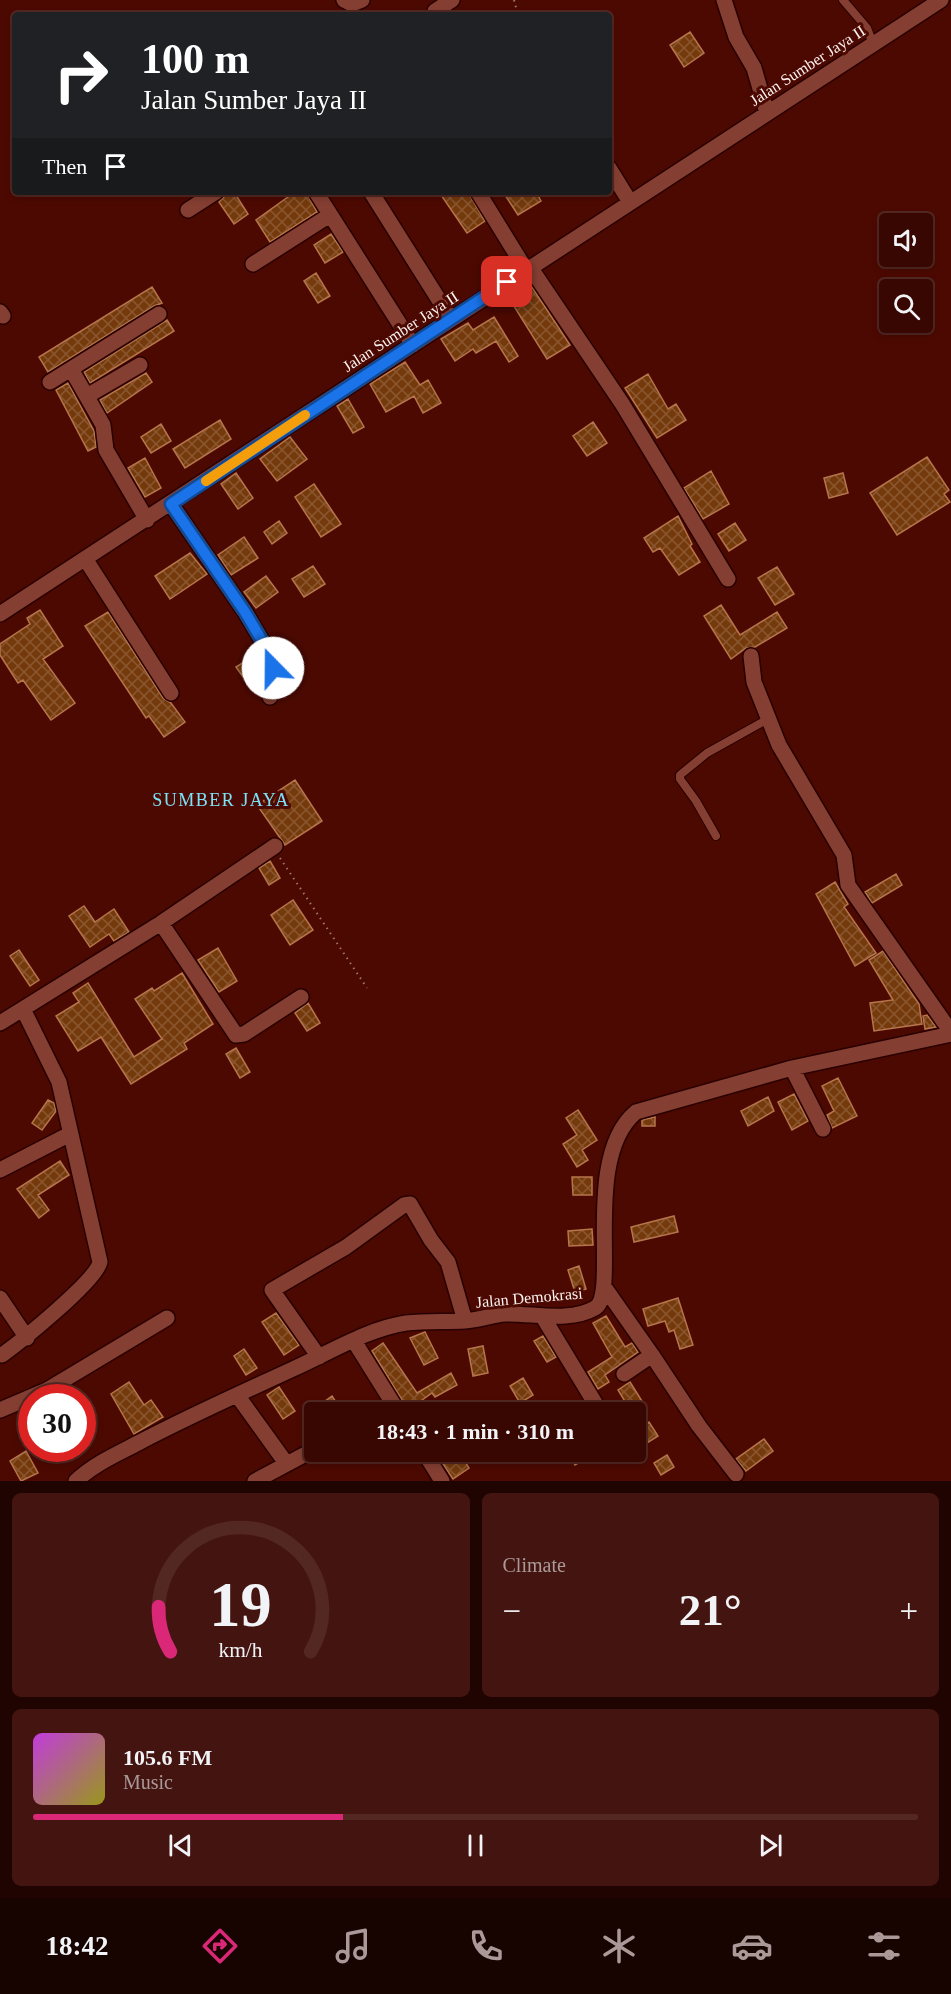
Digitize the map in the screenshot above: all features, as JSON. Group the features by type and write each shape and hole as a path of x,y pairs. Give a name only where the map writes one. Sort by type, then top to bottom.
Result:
{"street":[{"path":"344,0 352,4 362,0"},
{"path":"435,11 452,0"},
{"path":"724,0 736,37 754,68 767,113"},
{"name":"Jalan Sumber Jaya II","path":"0,614 941,0"},
{"path":"612,173 630,202"},
{"path":"188,210 211,195"},
{"path":"318,195 413,345"},
{"path":"373,195 451,319"},
{"path":"480,195 623,405 728,579"},
{"path":"253,264 330,215"},
{"path":"50,382 159,314"},
{"path":"87,396 140,365"},
{"path":"71,369 102,425 106,450 147,520"},
{"path":"171,504 245,612 271,656 273,668 270,697"},
{"path":"86,560 171,693"},
{"path":"752,656 754,682 768,719 791,769 844,855 848,885 951,1033"},
{"path":"0,1023 161,923 272,848"},
{"path":"161,923 236,1035 244,1034 301,997"},
{"path":"2,1355 27,1338 90,1277 100,1262 59,1082 23,1009"},
{"name":"Jalan Demokrasi","path":"76,1481 97,1465 237,1395 354,1341 393,1326 465,1321 506,1314 543,1317 592,1310 599,1305 605,1288 603,1252 606,1169 626,1120 636,1112 792,1068 951,1033"},
{"path":"792,1068 824,1129"},
{"path":"0,1170 70,1134"},
{"path":"319,1358 272,1290 346,1247 404,1205 410,1204 415,1209 425,1231 448,1262 465,1321"},
{"path":"605,1288 699,1426 736,1474"},
{"path":"0,1298 27,1338"},
{"path":"543,1317 594,1402"},
{"path":"0,1410 46,1390 167,1318"},
{"path":"354,1341 392,1402"},
{"path":"624,1374 652,1355"},
{"path":"237,1395 286,1463"},
{"path":"255,1481 304,1454"},
{"path":"430,1462 442,1481"}],"lane":[{"path":"843,0 867,28 873,44"},
{"path":"716,836 680,779 680,775 707,753 768,719"}],"path":[{"path":"272,848 285,862 367,988"}],"building":[{"path":"690,32 704,53 684,67 670,45"},
{"path":"226,195 236,195 248,214 234,224 219,202"},
{"path":"291,195 308,195 317,212 270,242 256,220"},
{"path":"441,195 470,195 485,221 467,233"},
{"path":"505,195 538,195 541,201 518,215"},
{"path":"331,234 343,252 325,263 314,245"},
{"path":"316,273 330,296 318,303 304,281"},
{"path":"528,281 570,345 547,359 507,295"},
{"path":"152,287 162,303 48,372 39,357"},
{"path":"494,317 518,356 509,362 496,341 476,353 473,349 455,361 441,339 468,323 473,330"},
{"path":"167,320 174,331 90,383 84,372"},
{"path":"405,362 420,385 428,380 441,403 423,413 414,396 386,412 370,384"},
{"path":"146,373 152,382 107,413 100,400"},
{"path":"648,374 668,409 676,404 686,420 657,438 625,388"},
{"path":"68,383 94,431 96,447 88,451 56,390"},
{"path":"348,399 364,427 353,433 337,406"},
{"path":"220,420 231,439 185,468 173,449"},
{"path":"593,422 607,443 587,456 573,436"},
{"path":"161,424 171,441 151,453 141,437"},
{"path":"290,437 307,459 277,481 260,459"},
{"path":"927,457 949,490 944,494 950,502 897,535 870,493"},
{"path":"145,458 161,488 145,497 128,468"},
{"path":"711,471 729,504 703,519 684,488"},
{"path":"236,473 253,498 238,509 221,484"},
{"path":"843,473 848,493 829,498 824,478"},
{"path":"314,484 341,524 321,537 295,497"},
{"path":"678,516 692,544 690,546 700,562 679,575 660,548 653,552 644,538"},
{"path":"279,521 287,533 272,544 264,532"},
{"path":"735,523 746,540 729,551 718,534"},
{"path":"244,537 258,558 231,575 218,555"},
{"path":"190,553 207,574 170,599 155,576"},
{"path":"313,566 325,584 304,597 292,579"},
{"path":"777,567 794,594 775,605 758,578"},
{"path":"266,576 278,592 256,608 244,592"},
{"path":"721,605 740,635 777,612 787,628 755,647 746,648 731,659 704,616"},
{"path":"40,610 63,646 43,659 75,703 51,720 23,680 18,683 0,655 0,644 30,624 27,618"},
{"path":"108,612 163,698 171,703 185,722 164,737 149,716 146,718 85,626"},
{"path":"258,653 262,664 243,677 236,667"},
{"path":"295,780 322,821 285,845 257,805"},
{"path":"270,861 280,878 269,885 259,868"},
{"path":"896,874 902,885 872,903 865,892"},
{"path":"835,882 848,904 844,907 876,953 855,966 816,894"},
{"path":"293,900 313,930 290,945 271,915"},
{"path":"84,906 95,922 114,909 129,932 114,941 109,934 90,947 69,916"},
{"path":"218,948 237,981 219,992 198,960"},
{"path":"19,950 39,980 30,986 10,956"},
{"path":"883,951 919,1004 922,1024 874,1031 870,1003 893,1000 869,960"},
{"path":"182,973 213,1024 184,1043 187,1049 131,1084 101,1037 78,1051 56,1016 79,1002 73,993 88,983 134,1057 162,1039 135,999 152,988 154,991"},
{"path":"308,1003 320,1023 307,1031 295,1013"},
{"path":"927,1015 936,1027 925,1029 923,1016"},
{"path":"236,1048 250,1072 240,1078 226,1054"},
{"path":"838,1078 857,1116 832,1128 827,1115 834,1111 822,1086"},
{"path":"794,1094 808,1121 792,1130 778,1102"},
{"path":"768,1097 774,1111 748,1126 741,1111"},
{"path":"48,1100 54,1103 56,1111 42,1130 32,1123"},
{"path":"578,1110 597,1140 582,1150 588,1160 577,1167 563,1144 577,1135 566,1118"},
{"path":"655,1117 655,1126 642,1126 642,1120"},
{"path":"60,1161 69,1175 38,1195 49,1210 39,1218 17,1189"},
{"path":"572,1177 592,1177 592,1195 573,1195"},
{"path":"674,1216 678,1232 634,1242 631,1227"},
{"path":"592,1229 593,1245 569,1246 568,1231"},
{"path":"579,1266 586,1289 575,1292 568,1270"},
{"path":"678,1298 693,1345 680,1349 674,1330 669,1332 665,1321 648,1326 643,1309"},
{"path":"276,1313 299,1345 284,1355 262,1322"},
{"path":"606,1316 625,1347 632,1343 638,1352 605,1375 609,1382 598,1389 588,1372 612,1357 593,1323"},
{"path":"425,1332 438,1358 424,1365 410,1338"},
{"path":"543,1336 556,1357 547,1362 534,1341"},
{"path":"383,1343 417,1393 451,1373 457,1385 435,1397 432,1393 419,1402 403,1402 372,1351"},
{"path":"483,1346 488,1373 473,1376 468,1349"},
{"path":"244,1349 257,1368 246,1375 234,1356"},
{"path":"523,1378 533,1395 519,1402 510,1386"},
{"path":"129,1382 144,1405 151,1400 163,1417 134,1434 111,1394"},
{"path":"630,1382 642,1402 625,1402 618,1390"},
{"path":"279,1387 295,1411 283,1419 267,1395"},
{"path":"332,1396 336,1402 324,1402"},
{"path":"649,1422 658,1436 646,1444 646,1424"},
{"path":"764,1439 773,1451 746,1471 736,1459"},
{"path":"667,1455 674,1467 661,1475 654,1463"},
{"path":"18,1456 18,1462 32,1462 38,1473 21,1481 10,1461"},
{"path":"442,1462 465,1462 469,1468 453,1479"}],"slow traffic":[{"path":"206,481 305,415"}],"district":[{"name":"SUMBER JAYA","path":"221,800"}],"route":[{"path":"273,668 271,656 245,612 171,504 507,282"}]}
